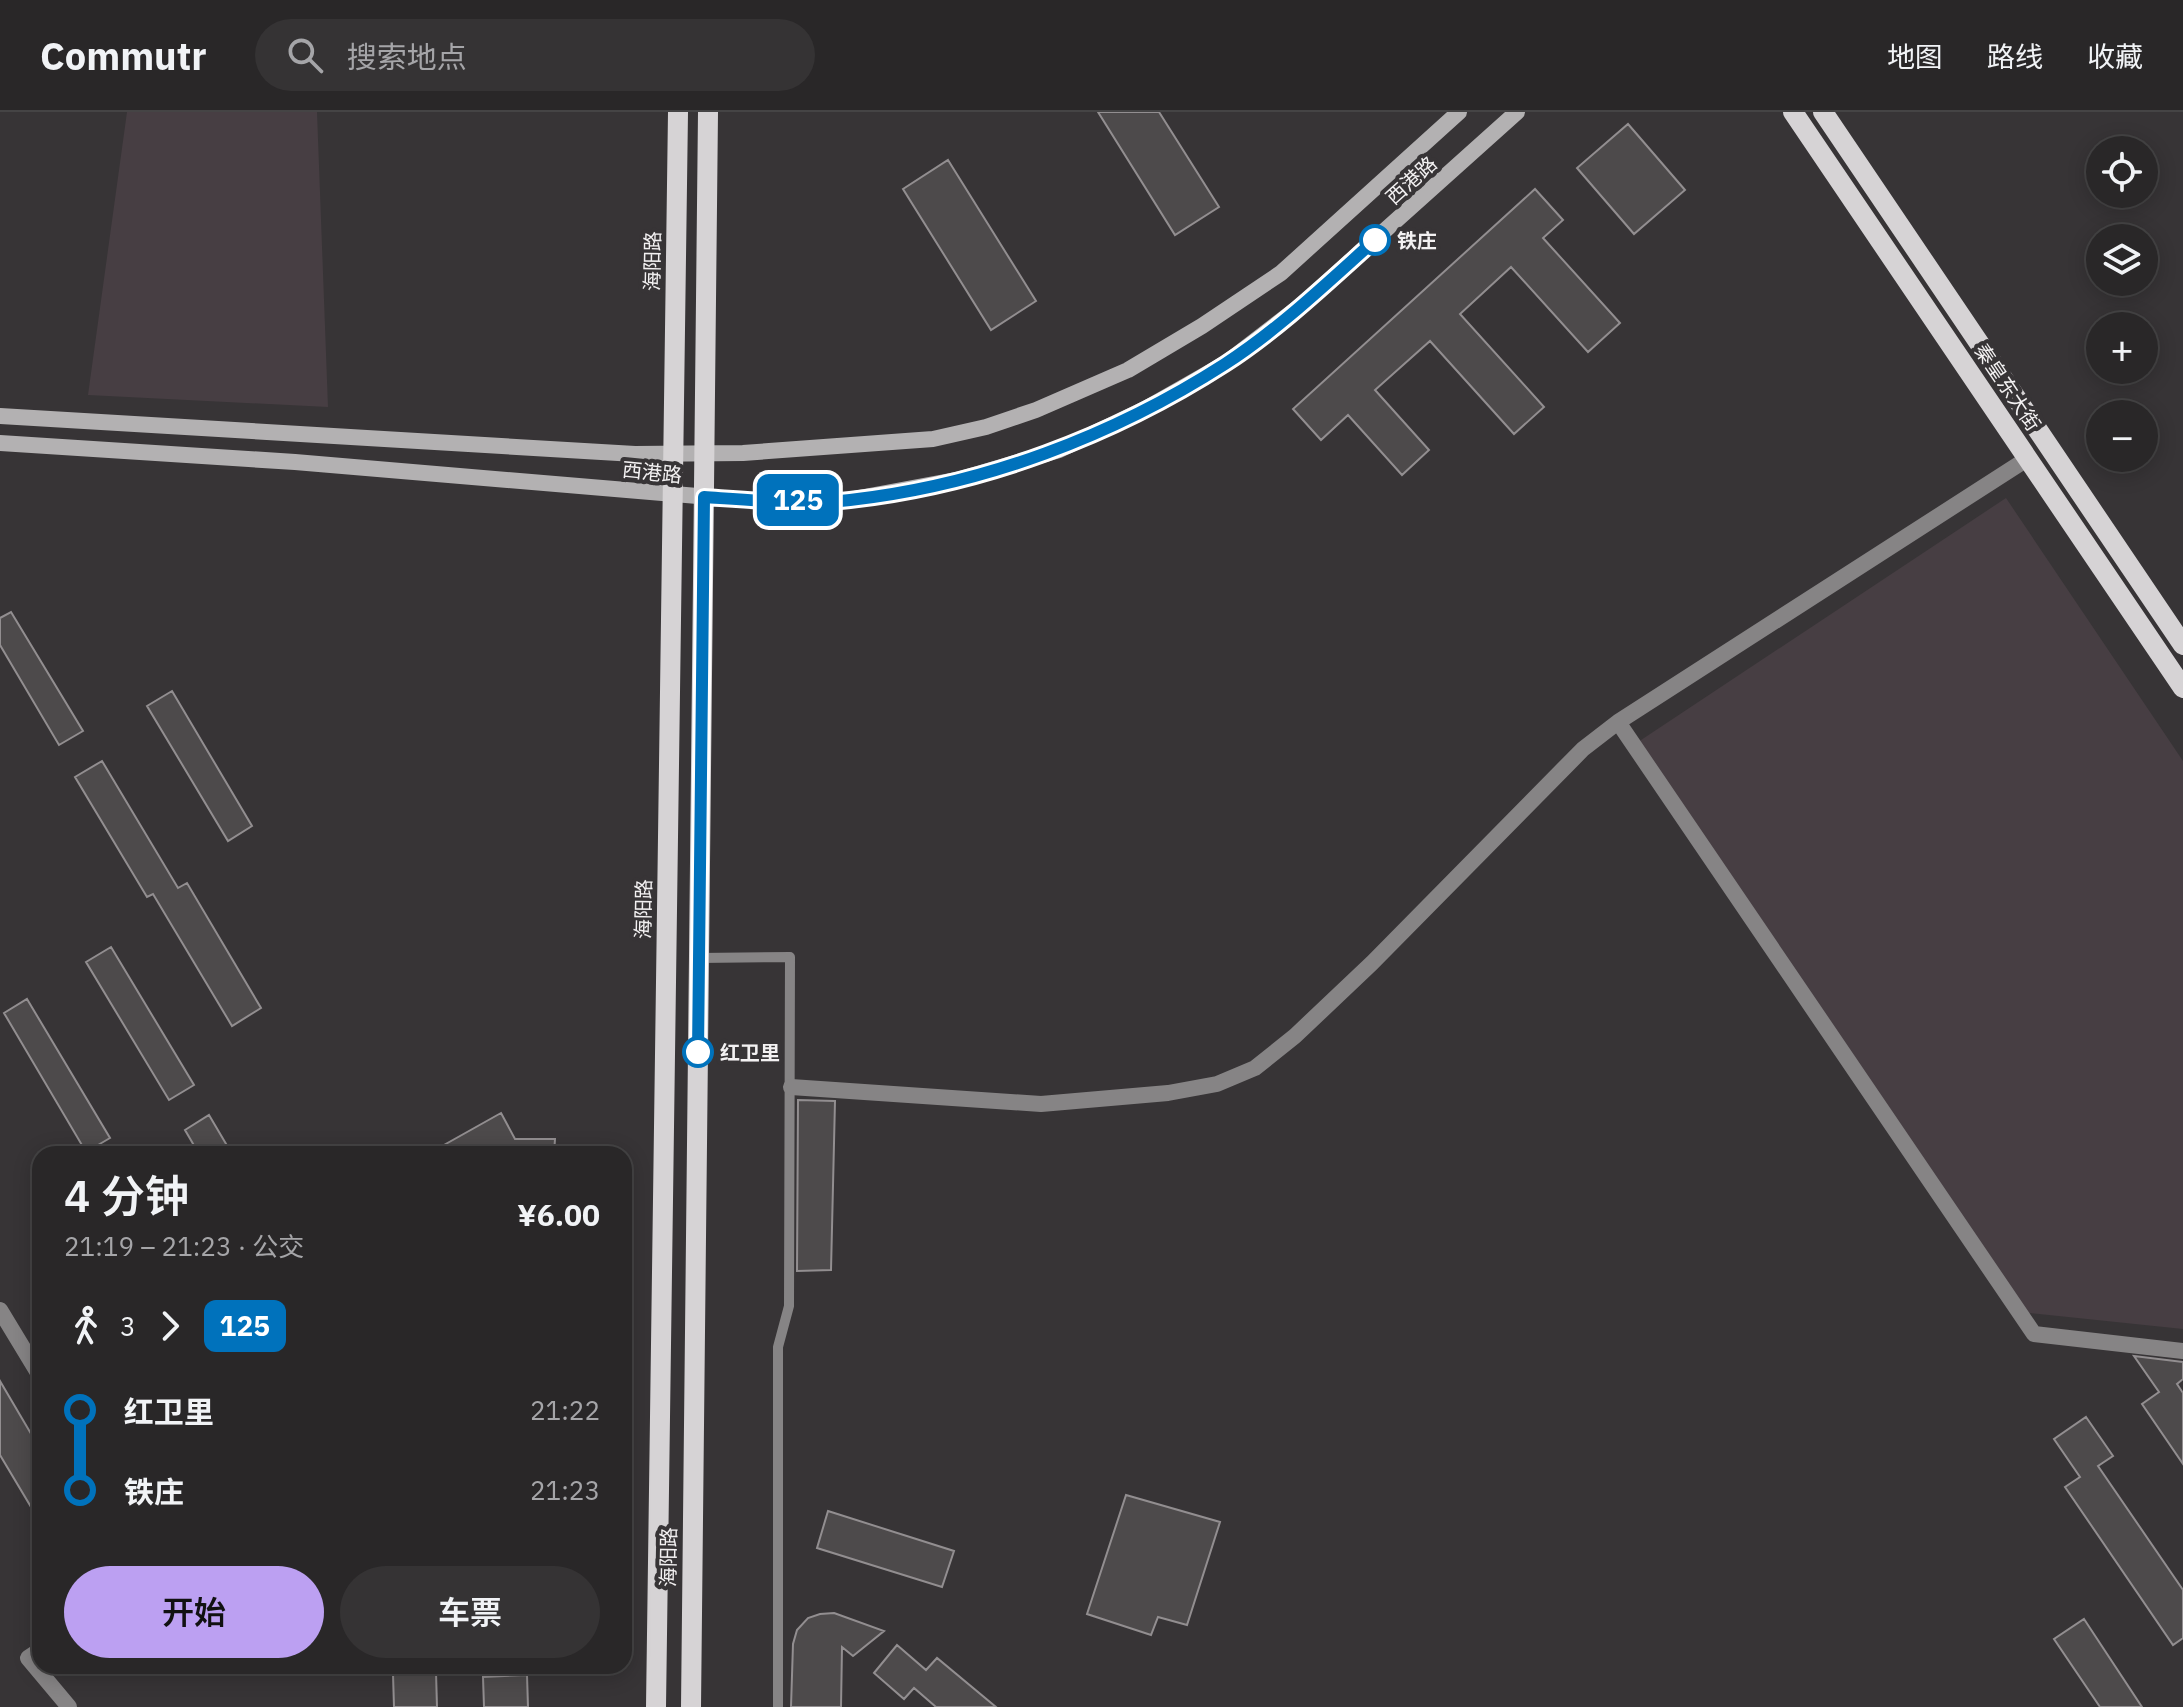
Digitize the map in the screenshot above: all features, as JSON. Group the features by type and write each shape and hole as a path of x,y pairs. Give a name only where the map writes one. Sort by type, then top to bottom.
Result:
{"main road":[{"name":"海阳路","path":"656,1707 678,112"},
{"name":"海阳路","path":"691,1707 708,112"},
{"name":"西港路","path":"0,416 619,453 703,454 933,439 986,427 1036,410 1128,370 1202,326 1281,273 1459,112"},
{"name":"西港路","path":"0,443 295,462 745,500 848,500 961,479 1072,444 1147,408 1226,363 1304,303 1517,112"},
{"name":"秦皇东大街","path":"1793,112 2183,688"},
{"name":"秦皇东大街","path":"1823,112 2183,645"}],"street":[{"path":"791,1087 1041,1104 1168,1093 1217,1084 1255,1068 1295,1036 1372,963 1583,749 1618,722 2027,459"},
{"path":"1618,722 2034,1334 2183,1351"},
{"path":"0,1310 32,1363"},
{"path":"47,1674 69,1707"}],"lane":[{"path":"699,958 790,957 789,1306 778,1347 778,1707"}],"shaded area":[{"path":"127,112 317,112 328,407 88,395"},
{"path":"2006,498 2183,761 2183,1329 2020,1312 1632,746"}],"building":[{"path":"1098,112 1159,112 1219,207 1175,235"},
{"path":"1628,124 1685,190 1634,234 1577,168"},
{"path":"948,160 1036,301 991,330 903,189"},
{"path":"1535,189 1563,220 1543,238 1620,323 1588,352 1511,267 1460,314 1544,407 1514,434 1430,341 1375,390 1429,450 1402,475 1348,415 1321,440 1293,409"},
{"path":"11,612 83,731 59,745 0,645 0,618"},
{"path":"172,691 252,826 228,841 147,706"},
{"path":"102,761 178,888 187,883 261,1008 232,1026 153,894 147,897 75,777"},
{"path":"111,947 194,1085 169,1100 86,962"},
{"path":"27,999 110,1138 96,1146 82,1146 4,1013"},
{"path":"798,1100 835,1101 831,1270 797,1271"},
{"path":"501,1113 515,1139 555,1139 555,1146 442,1146"},
{"path":"209,1115 227,1146 194,1146 185,1130"},
{"path":"2134,1356 2183,1362 2183,1379 2177,1384 2183,1393 2183,1464 2142,1404 2159,1392"},
{"path":"0,1381 32,1435 32,1509 0,1455"},
{"path":"2086,1417 2113,1456 2098,1466 2183,1590 2183,1638 2173,1645 2065,1487 2080,1477 2054,1439"},
{"path":"1126,1495 1220,1522 1187,1625 1158,1617 1151,1635 1087,1614"},
{"path":"828,1511 954,1551 942,1587 817,1548"},
{"path":"834,1613 884,1631 853,1656 842,1647 841,1707 791,1707 793,1644 797,1630 808,1618"},
{"path":"2084,1619 2142,1707 2100,1707 2054,1639"},
{"path":"897,1645 926,1670 937,1658 996,1707 936,1707 914,1688 904,1699 874,1673"},
{"path":"393,1674 436,1674 437,1707 394,1707"},
{"path":"527,1675 528,1707 484,1707 483,1677"}],"bus line":[{"name":"125","path":"698,1052 704,497 848,500 961,479 1059,450 1147,408 1226,363 1304,303 1375,240"}],"place":[{"name":"铁庄","path":"1375,240"},
{"name":"红卫里","path":"698,1052"}]}
